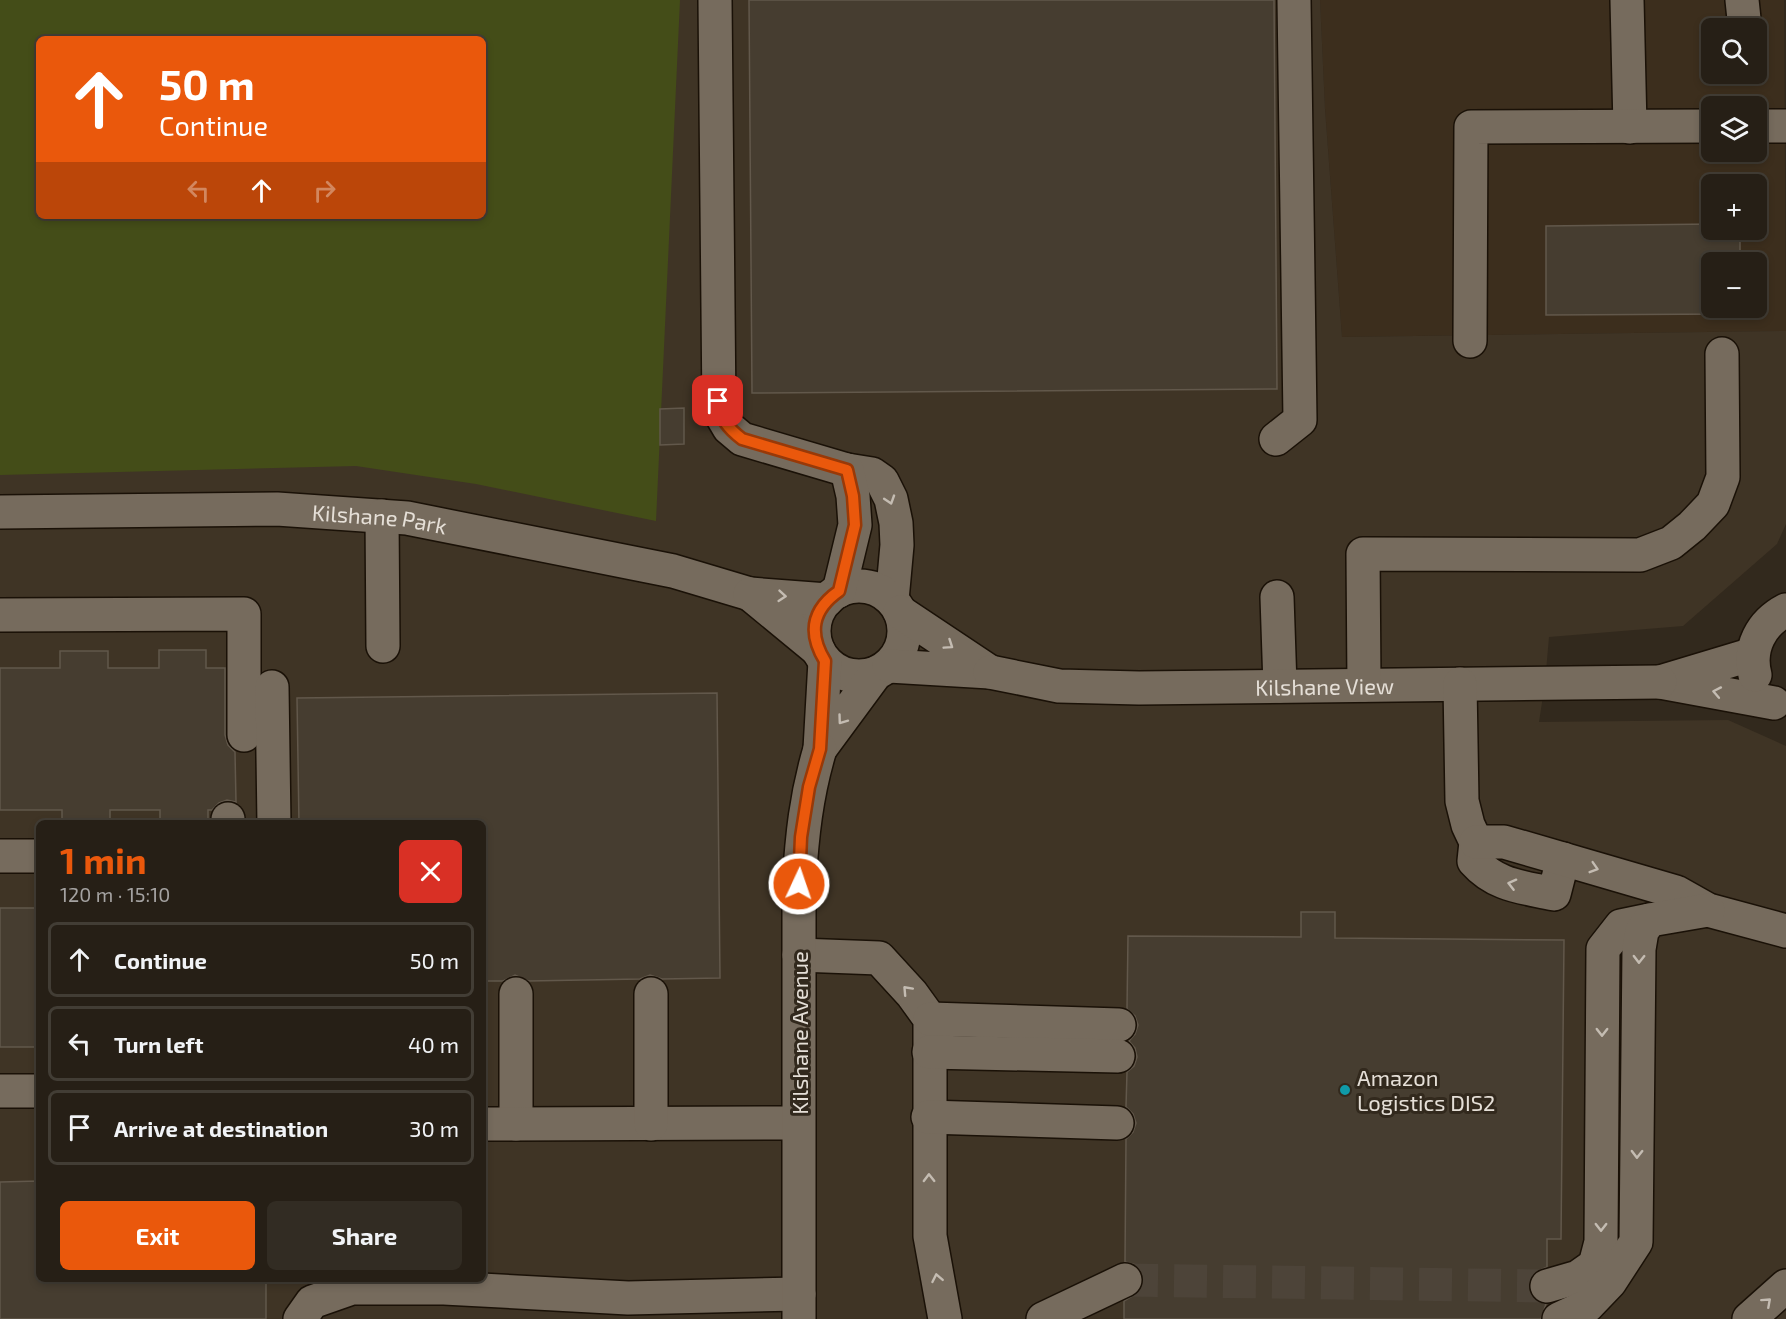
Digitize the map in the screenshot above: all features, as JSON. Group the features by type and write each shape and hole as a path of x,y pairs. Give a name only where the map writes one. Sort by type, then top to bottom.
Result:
{"street":[{"path":"715,0 719,411 729,428 742,439 847,470 872,474 882,481 891,500 897,545 896,606 904,627 903,641 898,655 882,669 862,676 848,675 834,669 822,655 815,638 815,626 819,612 833,596 853,586 867,587 881,592 896,606"},
{"path":"1276,439 1300,420 1294,0"},
{"path":"1627,0 1630,127"},
{"path":"1470,341 1471,127 1701,126"},
{"path":"1767,126 1786,126"},
{"path":"1364,685 1363,554 1640,555 1671,543 1692,526 1713,504 1723,477 1722,354"},
{"path":"833,596 855,525 853,496 847,470"},
{"name":"Kilshane Park","path":"0,512 277,508 407,518 673,571 750,594 833,596"},
{"path":"382,516 383,646"},
{"name":"Kilshane Park","path":"750,594 822,655"},
{"path":"1277,597 1280,686"},
{"name":"Kilshane View","path":"896,606 990,672"},
{"path":"1780,706 1761,690 1754,673 1753,654 1758,636 1769,621 1785,609"},
{"path":"0,615 244,614 244,735"},
{"name":"Kilshane View","path":"1660,682 1753,654"},
{"name":"Kilshane Avenue","path":"799,1306 801,837 809,787 820,749 822,655"},
{"name":"Kilshane View","path":"882,669 990,672 1059,686 1139,688 1660,682 1780,706"},
{"name":"Kilshane Avenue","path":"820,749 882,669"},
{"path":"1460,684 1462,801 1468,825 1476,842 1474,861 1485,874 1500,881 1554,894 1563,859 1676,892 1708,910 1786,931"},
{"path":"272,687 274,820"},
{"path":"0,856 36,856"},
{"path":"1559,1319 1587,1306 1602,1274 1636,1242 1639,949 1642,931 1650,920 1708,910"},
{"path":"799,955 879,958 912,994 930,1019 928,1117 930,1236 945,1319"},
{"path":"516,994 516,1124"},
{"path":"651,994 651,1124"},
{"path":"929,1052 1119,1040 930,1019"},
{"path":"0,1091 36,1091"},
{"path":"928,1117 1117,1123"},
{"path":"486,1124 798,1123"},
{"path":"1546,1286 1578,1277 1602,1274"},
{"path":"1059,1318 1125,1280"},
{"path":"1749,1319 1786,1286"},
{"path":"300,1319 312,1302 352,1288 444,1288 799,1306"}],"shaded area":[{"path":"0,0 1320,0 1325,109 1342,337 1786,331 1786,524 1777,544 1683,626 1549,637 1539,722 1728,720 1786,746 1786,1319 0,1319"},
{"path":"1320,0 1784,0 1786,331 1342,337 1325,109"}],"green space":[{"path":"0,0 680,0 656,521 476,484 356,466 0,475"}],"building":[{"path":"749,0 1274,0 1277,389 752,393"},
{"path":"1701,224 1701,240 1740,240 1740,252 1701,252 1701,314 1546,315 1546,226"},
{"path":"684,408 684,444 660,445 660,409"},
{"path":"159,650 206,650 206,668 225,668 225,735 228,745 235,752 236,802 227,800 219,803 212,810 208,810 208,820 160,820 160,810 110,810 110,820 62,820 62,810 0,810 0,668 60,668 60,651 108,651 108,668 159,668"},
{"path":"717,693 720,978 662,979 650,975 640,979 528,981 515,975 503,981 486,981 486,820 299,820 297,698"},
{"path":"0,908 36,908 36,1047 0,1047"},
{"name":"Amazon Logistics DIS2","path":"1301,912 1335,912 1335,938 1564,940 1561,1239 1547,1239 1547,1267 1534,1273 1529,1281 1529,1291 1534,1299 1546,1304 1541,1319 1124,1319 1124,1301 1140,1291 1144,1281 1142,1271 1136,1265 1125,1262 1126,1139 1133,1132 1136,1123 1133,1114 1126,1107 1127,1072 1134,1066 1137,1057 1135,1048 1129,1041 1138,1025 1135,1016 1127,1009 1128,936 1301,937"},
{"path":"36,1181 36,1282 266,1282 266,1319 0,1319 0,1182"}],"tunnel":[{"path":"1125,1280 1547,1286"}],"place":[{"name":"Amazon Logistics DIS2","path":"1345,1090"}],"route":[{"path":"718,401 719,411 729,428 742,439 847,470 853,496 855,525 839,591 827,600 819,612 815,626 818,650 825,661 820,749 809,787 801,837 799,884"}]}
